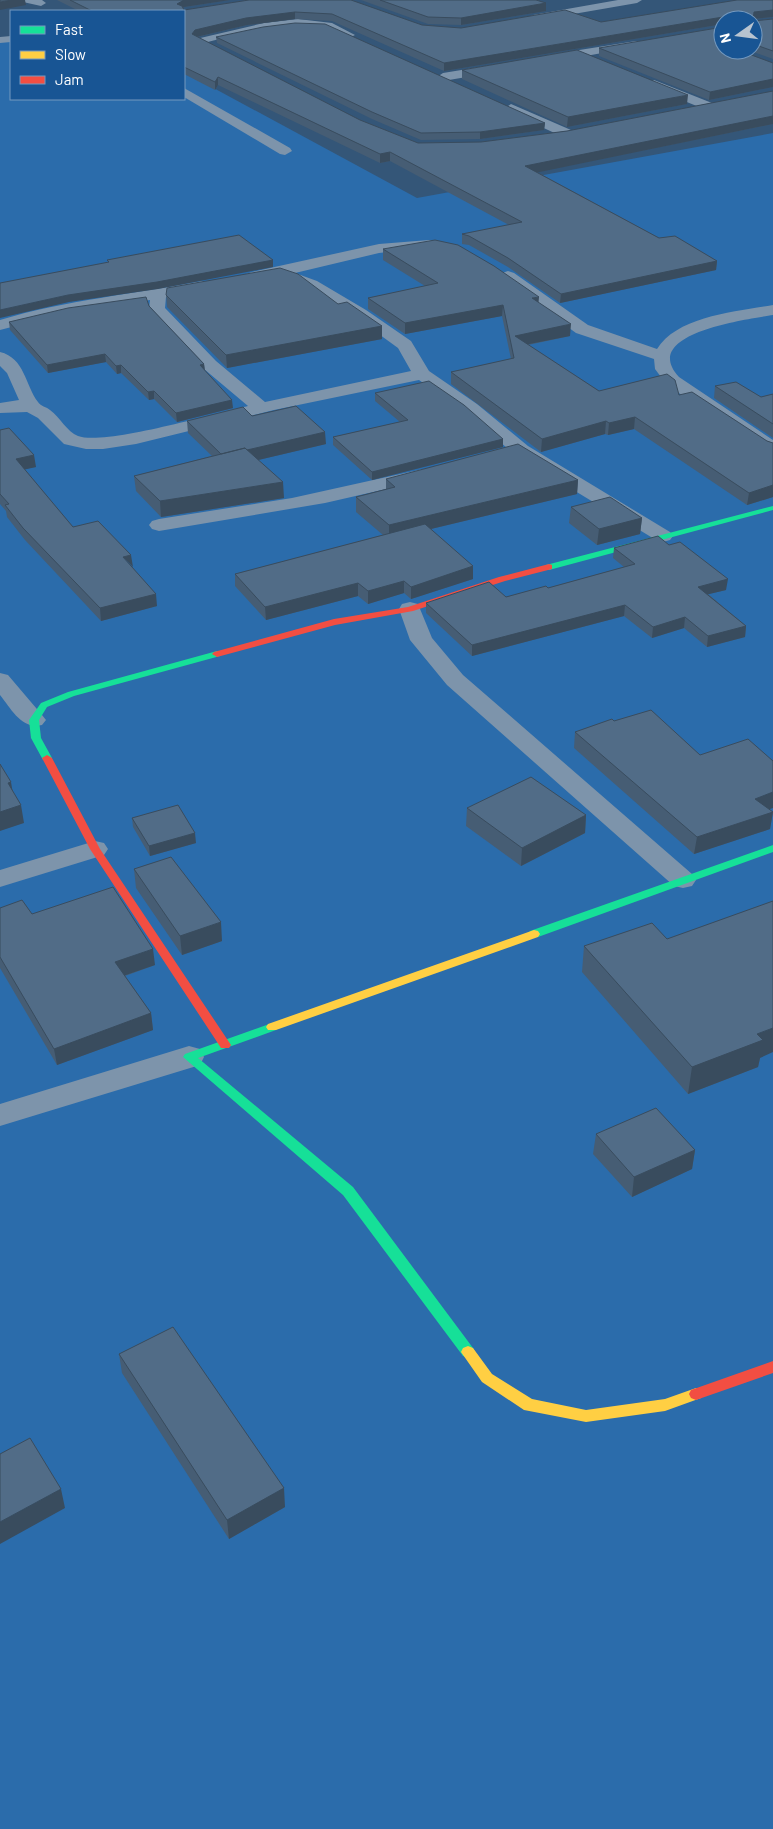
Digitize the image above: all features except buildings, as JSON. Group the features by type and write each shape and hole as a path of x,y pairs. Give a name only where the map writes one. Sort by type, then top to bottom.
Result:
{"street":[{"path":"27,0 41,2"},
{"path":"524,19 637,0"},
{"path":"217,50 200,41 264,26 304,22 328,25 362,40"},
{"path":"540,61 644,43"},
{"path":"579,54 597,62"},
{"path":"461,86 439,76 511,66"},
{"path":"643,80 713,105 689,110"},
{"path":"185,93 286,151"},
{"path":"496,101 566,133"},
{"path":"547,136 579,131"},
{"path":"235,280 282,273 356,254 410,244 434,244 463,250"},
{"path":"494,267 582,329 661,356"},
{"path":"282,273 311,284 360,313 405,345 422,374 471,408 512,452 663,536"},
{"path":"0,325 69,309 158,296 216,284"},
{"path":"158,296 157,309 182,338 210,365 261,408"},
{"path":"773,310 701,324 680,334 664,346 661,356 664,370 674,381 773,448"},
{"path":"0,358 15,371 30,405 49,417 70,440 89,443 136,438 261,408 422,374"},
{"path":"0,408 30,405"},
{"path":"159,525 290,505 366,490 438,470"},
{"path":"34,720 44,705 71,694 334,622 410,608 502,579 773,508"},
{"path":"410,608 420,640 455,680 683,880"},
{"path":"0,680 34,720 36,738 95,849 225,1045"},
{"path":"0,1115 225,1045 773,848"},
{"path":"0,879 95,849"},
{"path":"189,1057 348,1191 487,1378 529,1405 586,1416 665,1405 773,1367"}],"shaded area":[{"path":"10,38 10,100 185,100 185,73 417,198 773,133 773,1829 0,1829 0,39"}],"traffic: fast":[{"path":"549,567 773,508"},
{"path":"47,758 36,738 34,720 44,705 71,694 217,654"},
{"path":"534,934 773,848"},
{"path":"272,1027 189,1057 348,1191 468,1352"}],"traffic: slow":[{"path":"272,1027 534,934"},
{"path":"468,1352 487,1378 529,1405 586,1416 665,1405 696,1394"}],"traffic: jam":[{"path":"217,654 334,622 410,609 502,579 549,567"},
{"path":"47,758 95,849 225,1045"},
{"path":"696,1394 773,1367"}]}
